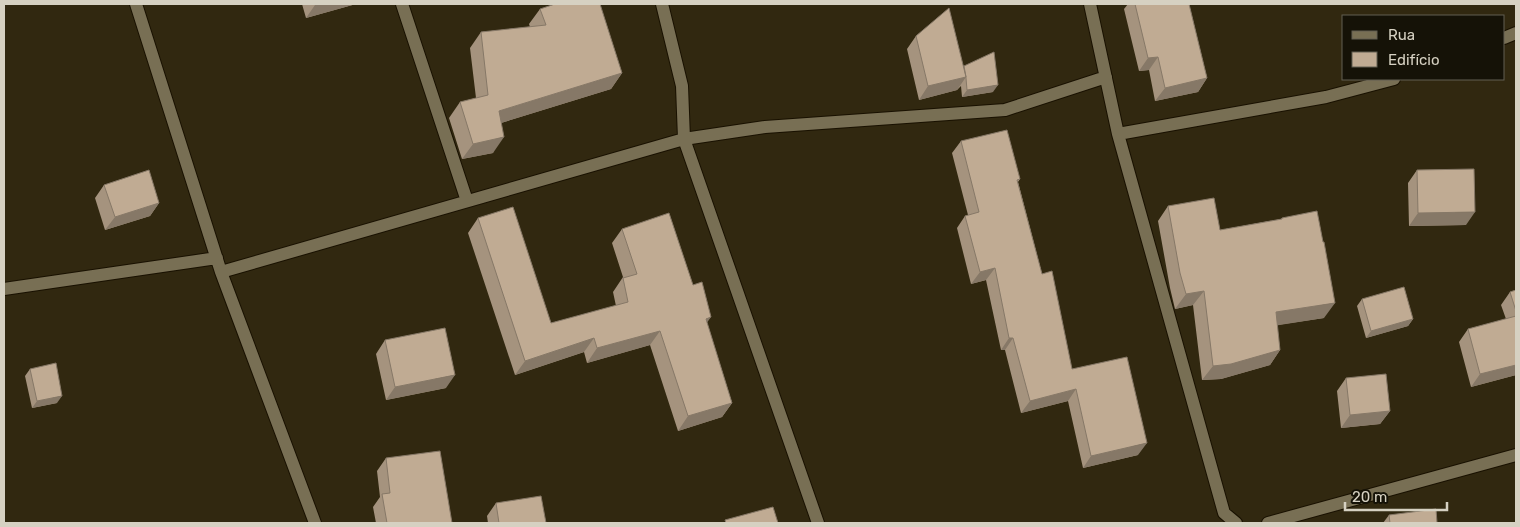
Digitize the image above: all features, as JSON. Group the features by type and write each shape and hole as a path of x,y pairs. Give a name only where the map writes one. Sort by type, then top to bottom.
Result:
{"street":[{"path":"136,4 221,272 315,523"},
{"path":"402,4 467,201"},
{"path":"662,4 682,86 684,139 818,523"},
{"path":"1090,4 1118,134 1224,513 1236,523"},
{"path":"221,272 684,139 765,126 1005,110 1106,76"},
{"path":"1118,134 1326,97 1390,80"},
{"path":"4,289 217,258"},
{"path":"1268,523 1516,455"}],"building":[{"path":"555,4 600,4 622,73 499,111 504,137 473,144 460,102 488,95 481,32 546,25 540,9"},
{"path":"1135,4 1189,4 1207,78 1165,88 1158,57 1148,58"},
{"path":"949,8 966,77 928,86 916,36"},
{"path":"994,52 998,85 967,90 964,66"},
{"path":"1007,130 1020,179 1017,180 1042,274 1052,271 1072,369 1127,357 1147,443 1091,456 1076,389 1030,401 1013,338 1009,338 995,268 980,272 965,216 979,212 961,141"},
{"path":"1474,169 1475,212 1418,213 1417,170"},
{"path":"149,170 159,203 115,217 104,185"},
{"path":"1214,198 1220,230 1317,211 1335,303 1276,312 1280,350 1231,364 1213,366 1204,291 1186,294 1180,273 1168,206"},
{"path":"513,207 551,323 628,302 623,278 637,274 622,229 669,213 693,285 702,282 711,317 706,319 732,403 688,416 660,331 597,348 594,338 525,361 478,218"},
{"path":"1404,287 1413,319 1371,331 1362,299"},
{"path":"1516,290 1516,311 1510,292"},
{"path":"1516,316 1516,365 1480,374 1468,329"},
{"path":"445,328 455,375 395,387 385,340"},
{"path":"56,363 62,396 37,401 30,369"},
{"path":"1386,374 1390,411 1350,415 1346,378"},
{"path":"440,451 452,523 387,523 382,494 390,493 386,458"},
{"path":"541,496 546,523 499,523 496,503"},
{"path":"773,507 778,523 726,523 725,520"},
{"path":"1436,509 1437,523 1390,523 1389,515"}]}
